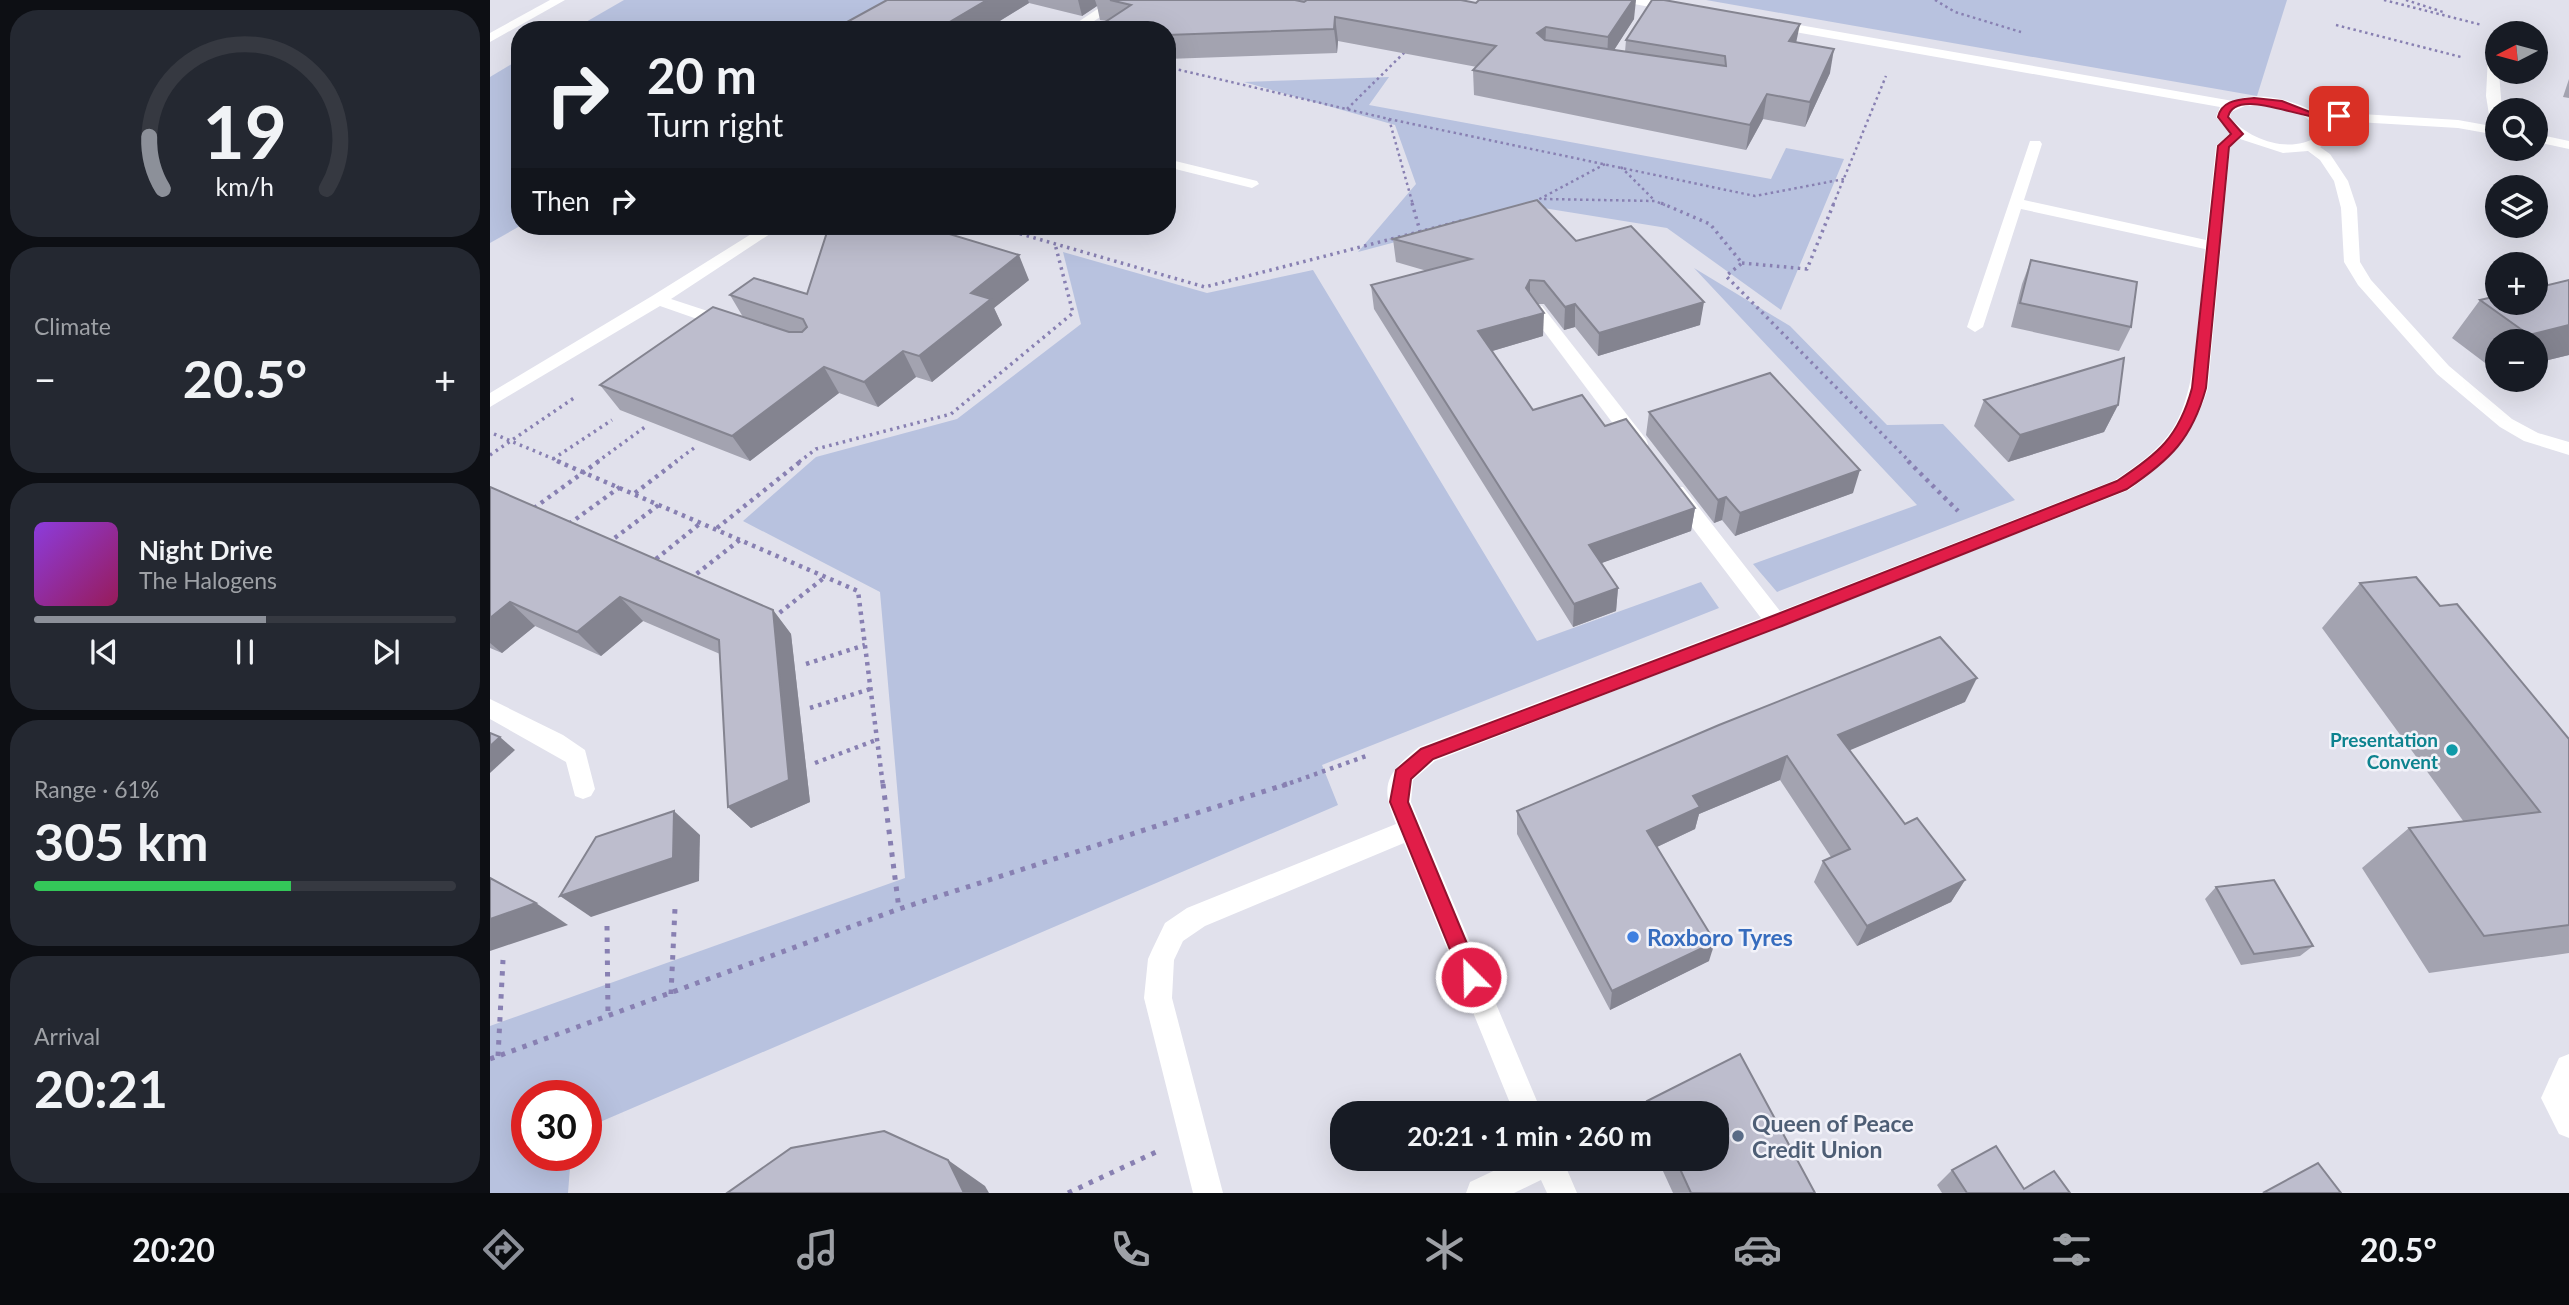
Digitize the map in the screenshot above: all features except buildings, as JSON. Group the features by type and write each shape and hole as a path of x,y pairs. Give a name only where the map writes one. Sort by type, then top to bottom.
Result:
{"street":[{"path":"521,21 559,0"},
{"path":"1086,21 1119,0"},
{"path":"1634,0 1650,9 1694,11"},
{"path":"1762,23 2232,105 2268,102 2308,115 2458,124 2485,129"},
{"path":"490,38 511,26"},
{"path":"2232,105 2225,110 2223,117 2227,126 2237,134 2281,148 2310,146 2324,136 2323,129 2308,115"},
{"path":"1523,1101 1409,830 1399,802 1402,775 1427,754 1986,539 2122,485 2147,469 2182,434 2192,414 2199,388 2224,146 2237,134"},
{"path":"2548,141 2569,145"},
{"path":"1975,327 2035,144"},
{"path":"2310,146 2325,157 2342,181 2349,208 2352,262 2364,282 2443,370 2506,424 2531,437 2569,449"},
{"path":"1176,165 1252,184"},
{"path":"2016,203 2213,246"},
{"path":"490,401 659,300 760,235"},
{"path":"659,300 738,327"},
{"path":"1536,310 1776,621"},
{"path":"490,708 555,742 577,757 583,789"},
{"path":"1208,1193 1158,998 1161,959 1174,932 1196,917 1409,830"},
{"path":"2569,1068 2555,1098 2569,1124"},
{"path":"1481,1193 1526,1171"},
{"path":"1553,1171 1562,1193"}],"path":[{"path":"2384,0 2490,27 2406,0"},
{"path":"2336,25 2469,59"},
{"path":"1346,109 1412,46"},
{"path":"1898,46 1807,269 1742,263 1726,275 1986,539"},
{"path":"1176,69 1389,120 1607,163 1755,196 1844,179"},
{"path":"1389,120 1420,231"},
{"path":"1544,199 1607,163"},
{"path":"1620,166 1655,201"},
{"path":"1532,202 1544,199 1655,201 1710,224 1742,263"},
{"path":"1025,235 1205,287 1469,218"},
{"path":"717,528 816,449 951,414 1073,313 1054,243"},
{"path":"490,455 574,398"},
{"path":"553,459 612,420"},
{"path":"534,508 645,427"},
{"path":"490,433 717,528 858,591 899,909"},
{"path":"635,493 694,448"},
{"path":"569,524 620,487"},
{"path":"607,543 660,504"},
{"path":"656,559 702,522"},
{"path":"690,579 741,539"},
{"path":"772,619 825,576"},
{"path":"806,664 865,645"},
{"path":"810,708 870,689"},
{"path":"815,763 877,740"},
{"path":"490,1059 899,909 1329,771 1380,751"},
{"path":"671,994 675,908"},
{"path":"607,926 608,1016"},
{"path":"498,1056 503,960"},
{"path":"1068,1193 1192,1136"}],"shaded area":[{"path":"624,0 918,0 882,21 588,21"},
{"path":"1706,0 2287,0 2257,96"},
{"path":"511,64 511,231 490,243 490,77"},
{"path":"1389,77 1369,105 1771,179 1786,148 1844,159 1781,310 1667,228 1531,206 1358,252 1416,184 1395,125 1244,82"},
{"path":"1063,252 1207,293 1313,270 1537,641 1701,582 1719,608 1322,765 1338,805 602,1121 602,1080 511,1080 511,1171 570,1171 568,1193 490,1193 490,1026 905,878 880,592 743,521 816,457 957,419 1081,324"},
{"path":"1694,268 1790,326 1887,425 1943,424 2015,500 1777,592 1753,564 1917,505"}],"place":[{"name":"Presentation Convent","path":"2452,750"},
{"name":"Roxboro Tyres","path":"1633,937"},
{"name":"Queen of Peace Credit Union","path":"1738,1136"}],"route":[{"path":"1471,977 1399,802 1402,775 1427,754 2122,485 2147,469 2182,434 2192,414 2199,388 2224,146 2237,134 2227,126 2223,117 2225,110 2232,105 2254,101 2282,104 2308,115 2339,116"}]}
